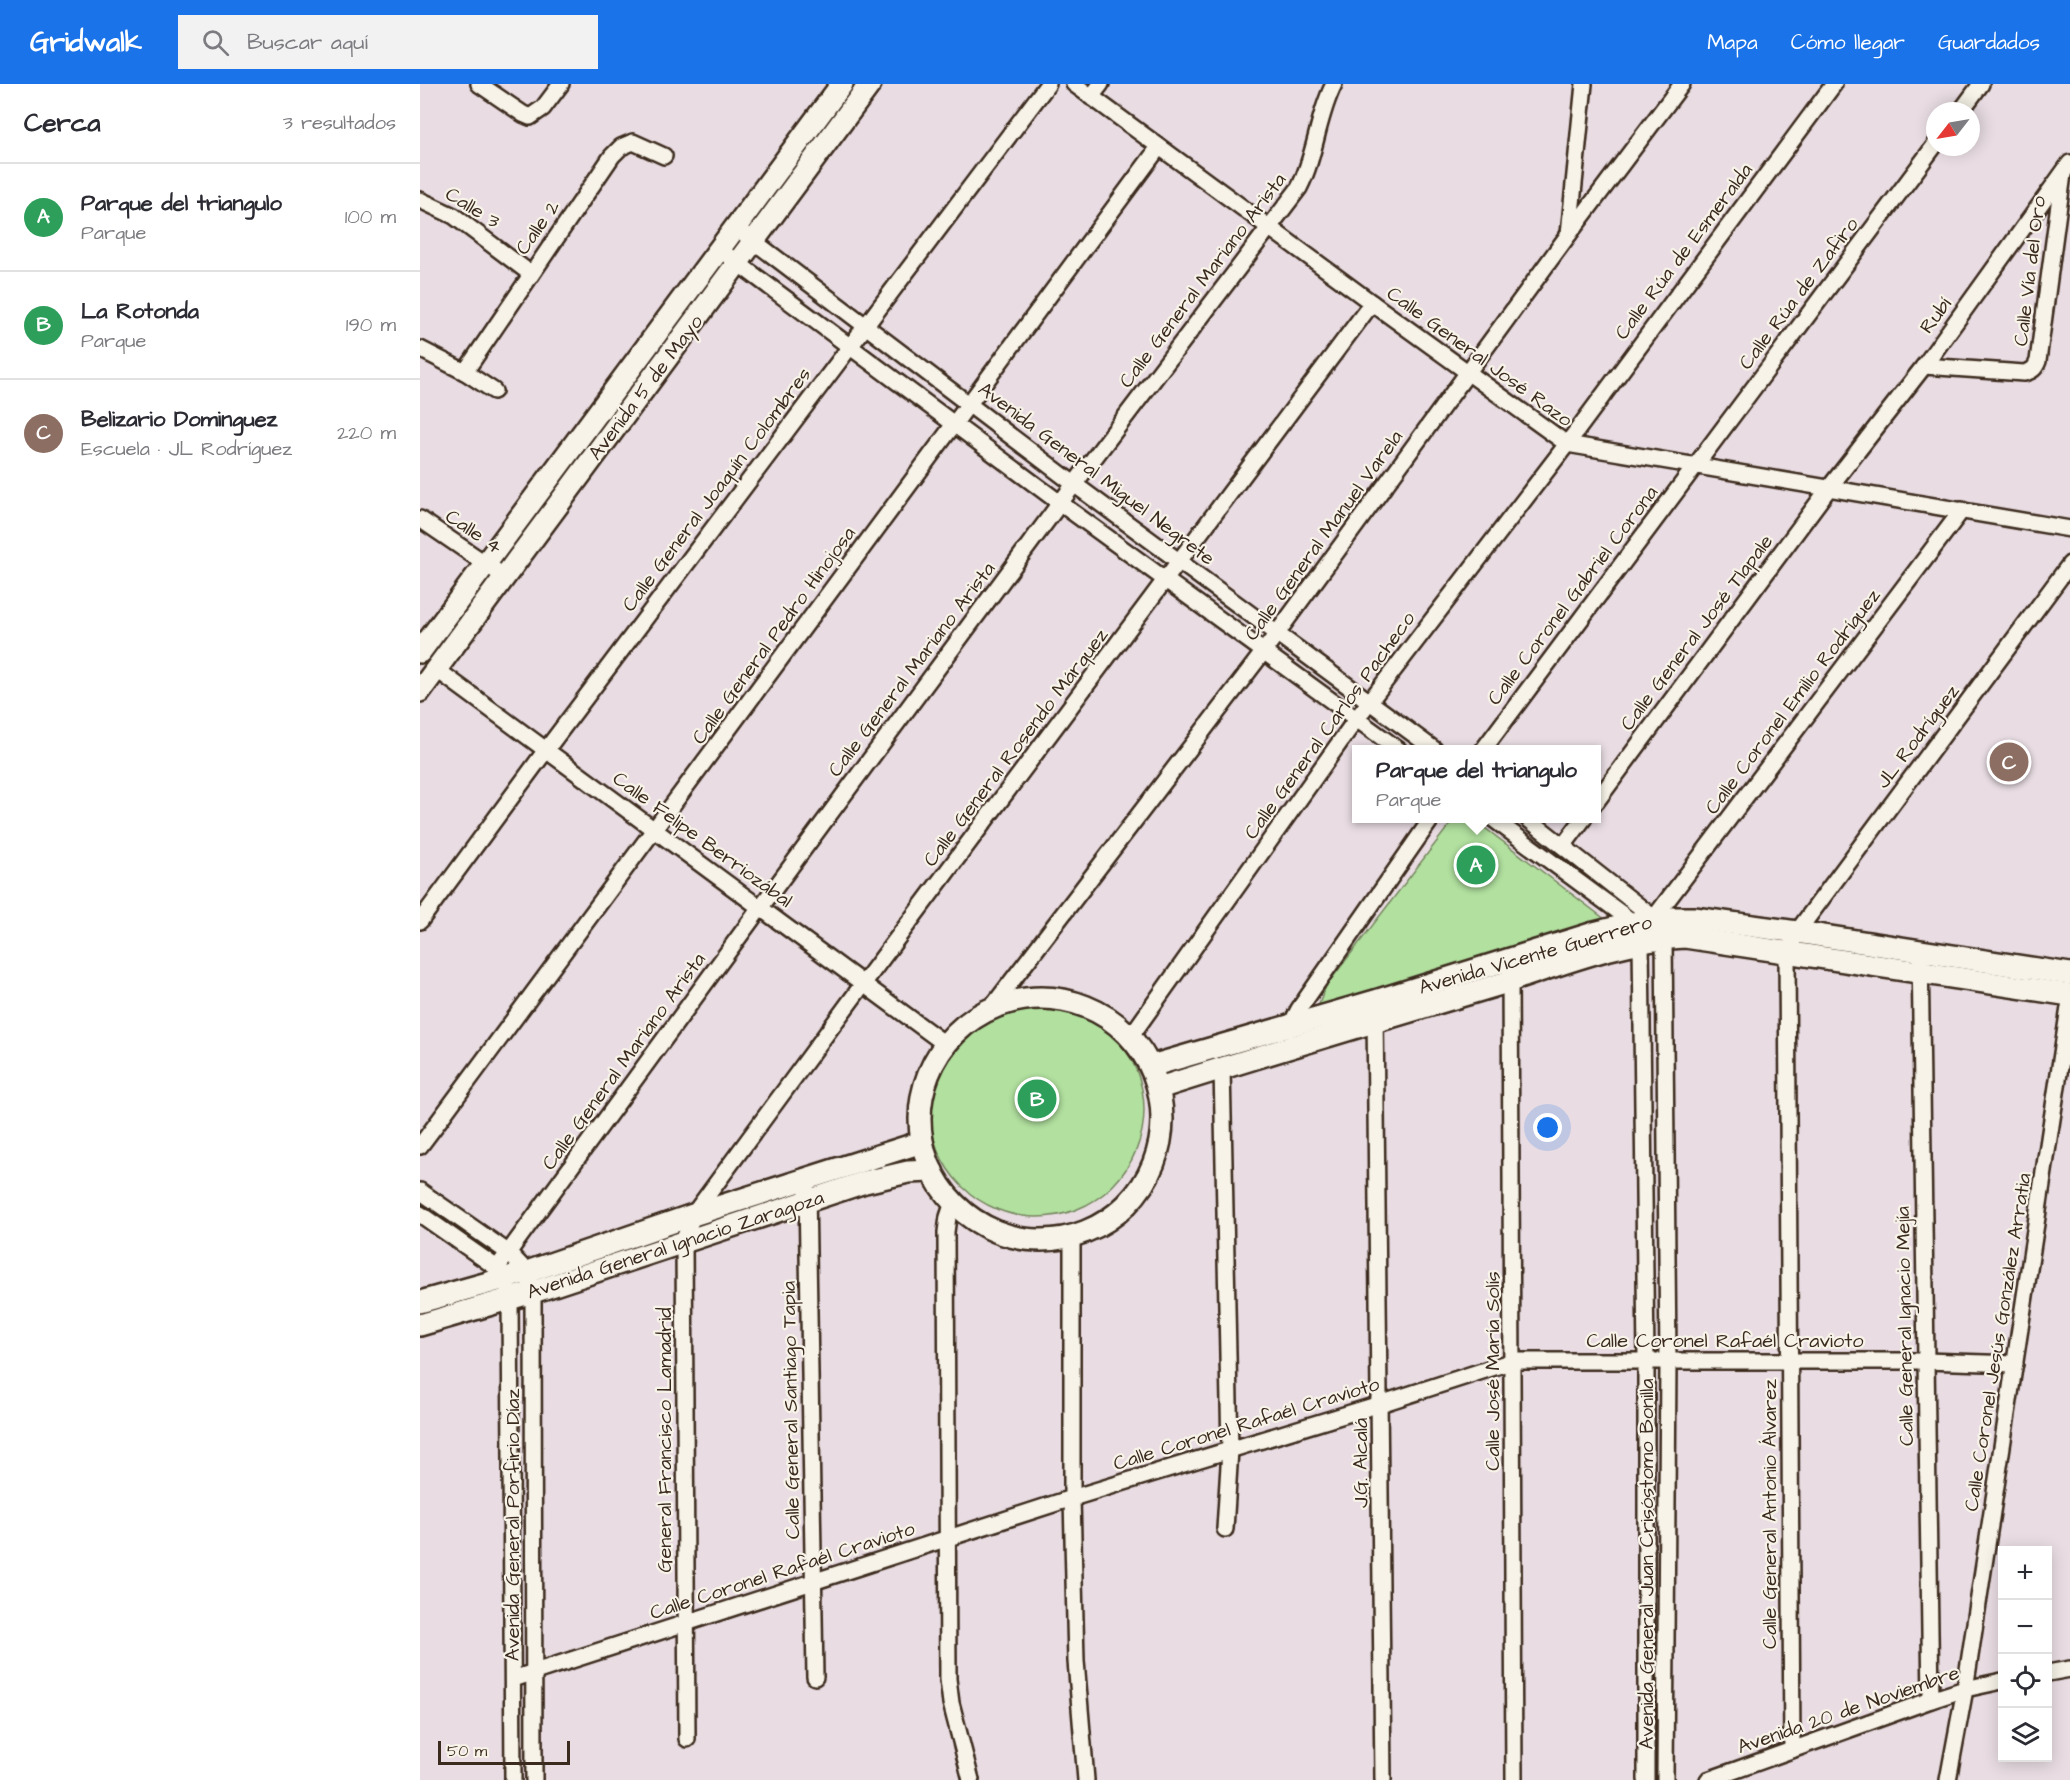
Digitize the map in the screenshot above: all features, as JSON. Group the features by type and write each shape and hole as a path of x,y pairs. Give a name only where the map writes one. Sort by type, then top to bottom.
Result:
{"main road":[{"name":"Avenida 5 de Mayo","path":"420,652 842,84"},
{"name":"Avenida 5 de Mayo","path":"420,691 870,84"},
{"path":"816,120 835,133"},
{"path":"646,349 663,362"},
{"name":"Avenida Vicente Guerrero","path":"1159,1088 1281,1050 1375,1012 1510,971 1601,951 1637,932 1654,918 1694,918 2070,974"},
{"name":"Avenida Vicente Guerrero","path":"1637,932 1664,938 1685,937 2070,996"},
{"path":"1051,997 1080,1003 1108,1016 1131,1036 1151,1066 1159,1088 1163,1120 1159,1151 1147,1181 1127,1206 1102,1225 1072,1237 1047,1241 996,1232 973,1219 953,1203 941,1188 932,1171 922,1142 920,1116 923,1090 931,1066 945,1044 966,1023 992,1007 1021,998 1051,997"},
{"name":"Avenida Vicente Guerrero","path":"1151,1066 1290,1025 1375,1012"},
{"name":"Avenida General Ignacio Zaragoza","path":"530,1282 693,1215 922,1142"},
{"name":"Avenida General Ignacio Zaragoza","path":"420,1302 504,1281 530,1282 684,1240 895,1174 932,1171"},
{"name":"Avenida General Ignacio Zaragoza","path":"420,1326 504,1281"}],"street":[{"path":"479,84 530,117 537,114 561,84"},
{"name":"Calle General Joaquín Colombres","path":"420,921 546,750 1048,84"},
{"name":"Calle General José Razo","path":"1074,84 1567,444 2070,529"},
{"path":"1091,97 1101,84"},
{"name":"Calle General Mariano Arista","path":"504,1281 509,1253 760,908 1074,484 1299,188 1308,171 1325,107 1334,84"},
{"path":"1569,234 1584,84"},
{"name":"Calle General Manuel Varela","path":"992,1007 1278,633 1467,372 1682,84"},
{"name":"Calle Rúa de Esmeralda","path":"1567,444 1834,84"},
{"path":"1968,102 1981,84"},
{"name":"Calle 2","path":"465,372 612,156 621,147 633,142 664,156"},
{"name":"Calle General Pedro Hinojosa","path":"420,1146 656,831 953,423 1159,147"},
{"name":"Calle Rúa de Zafiro","path":"1695,465 1927,156"},
{"name":"Rubí","path":"1829,488 1924,366 2066,168"},
{"name":"Calle Vía del Oro","path":"1924,366 2024,373 2031,372 2036,367 2066,168"},
{"name":"Calle 3","path":"420,201 454,216 531,274"},
{"name":"Avenida General Miguel Negrete","path":"735,227 1074,484 1428,745"},
{"path":"719,249 1060,503 1393,745"},
{"name":"Calle General Rosendo Márquez","path":"693,1215 1372,303"},
{"path":"420,349 465,372 494,391"},
{"name":"Calle General Carlos Pacheco","path":"1131,1036 1357,718 1567,444"},
{"name":"Calle Coronel Gabriel Corona","path":"1487,745 1695,465"},
{"name":"Calle General José Tlapale","path":"1601,795 1829,488"},
{"name":"Calle Coronel Emilio Rodríguez","path":"1654,918 1962,510"},
{"name":"Calle 4","path":"420,519 505,577"},
{"name":"JL Rodríguez","path":"1787,954 1797,932 2070,564"},
{"name":"Calle Felipe Berriozábal","path":"436,669 945,1044"},
{"path":"1281,1050 1290,1025 1299,1009 1429,823"},
{"path":"1497,823 1637,932"},
{"path":"1532,823 1654,918"},
{"path":"1563,846 1581,823"},
{"name":"Avenida General Juan Crisóstomo Bonilla","path":"1654,918 1664,938 1668,1361 1665,1780"},
{"name":"Avenida General Juan Crisóstomo Bonilla","path":"1637,932 1646,1360 1646,1780"},
{"name":"Calle General Ignacio Mejía","path":"1920,951 1931,1700"},
{"name":"Calle General Antonio Álvarez","path":"1787,954 1792,1750"},
{"name":"Calle José María Solís","path":"1510,971 1514,1780"},
{"name":"Calle Coronel Jesús González Arratia","path":"1948,1780 1965,1689 2070,1001"},
{"name":"J.G. Alcalá","path":"1375,1012 1383,1780"},
{"path":"1222,1068 1230,1450 1225,1529"},
{"name":"Calle General Santiago Tapia","path":"807,1179 815,1677"},
{"path":"420,1191 509,1253 530,1282"},
{"path":"953,1203 946,1232 948,1679 951,1703 971,1780"},
{"path":"420,1214 504,1281"},
{"name":"General Francisco Lamadrid","path":"687,1739 684,1240 693,1215"},
{"path":"1072,1237 1072,1498 1076,1661 1086,1780"},
{"name":"Avenida General Porfirio Díaz","path":"504,1281 513,1680 513,1780"},
{"name":"Avenida General Porfirio Díaz","path":"530,1282 534,1780"},
{"name":"Calle Coronel Rafaél Cravioto","path":"513,1680 1072,1498 1513,1361 1925,1361 2015,1364"},
{"path":"2052,1672 2070,1669"},
{"name":"Avenida 20 de Noviembre","path":"1715,1779 1931,1700 1998,1682"}],"green space":[{"path":"1451,823 1478,823 1606,920 1316,1012 1326,986"},
{"path":"1037,1003 1058,1005 1078,1011 1096,1021 1119,1042 1136,1069 1142,1089 1144,1110 1142,1131 1136,1151 1126,1169 1105,1192 1078,1209 1058,1215 1037,1217 1016,1215 996,1209 978,1199 955,1178 938,1151 932,1131 930,1110 932,1089 938,1069 948,1051 969,1028 996,1011 1016,1005"}],"place":[{"name":"Belizario Dominguez","path":"2009,762"},
{"name":"Parque del triangulo","path":"1476,865"},
{"name":"La Rotonda","path":"1037,1099"}]}
